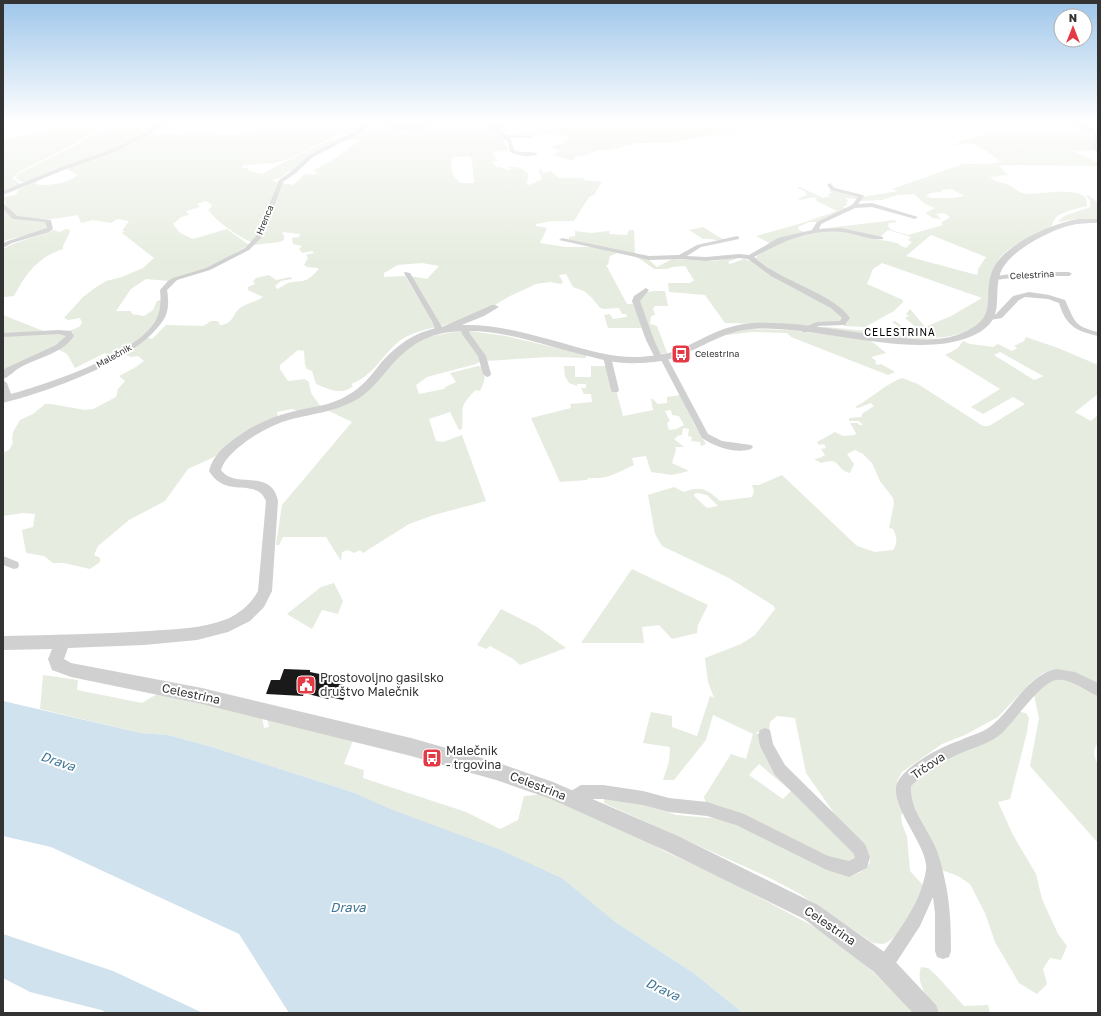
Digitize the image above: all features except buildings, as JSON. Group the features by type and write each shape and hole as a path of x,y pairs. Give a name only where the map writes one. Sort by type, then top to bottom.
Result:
{"street":[{"path":"3,193 65,169"},
{"name":"Hrenca","path":"252,244 260,236 281,181 297,169"},
{"path":"830,185 833,189 861,196 854,206"},
{"path":"3,205 15,218 46,220 50,226 50,229 47,231 3,246"},
{"path":"814,232 819,223 824,219 854,206 872,205 915,217"},
{"name":"Celestrina","path":"928,1013 884,966 851,940 811,912 672,843 571,799 496,771 411,747 202,696 71,670 58,665 56,659 63,642 195,633 229,625 247,615 261,600 265,591 272,501 269,493 262,486 231,482 220,478 215,471 218,461 235,444 263,426 285,418 330,408 353,398 368,386 406,344 419,337 439,331 464,328 498,331 607,357 634,360 661,357 677,353 712,335 732,329 756,326 901,341 932,342 956,339 978,330 990,318 994,302 995,278 999,265 1008,255 1047,232 1068,223 1098,221"},
{"path":"562,240 633,256 649,258 680,257 706,259 740,256 750,257 774,242 789,237 814,232 840,230 864,236 881,238"},
{"path":"680,257 700,246 737,238"},
{"name":"Malečnik","path":"4,399 96,366 130,348 149,333 163,313 165,304 163,290 170,282 208,269 247,249 252,244"},
{"name":"Celestrina","path":"750,257 764,269 840,310 846,318 842,323 817,324 805,330"},
{"path":"407,273 437,323 439,331"},
{"name":"Celestrina","path":"995,278 1024,275 1069,274"},
{"path":"646,290 637,298 636,301 650,340 705,436 714,443 726,446 748,447"},
{"name":"Celestrina","path":"990,318 999,316 1020,296 1029,294 1049,297 1062,302 1066,315 1076,327 1098,334"},
{"name":"Celestrina","path":"439,331 452,324 469,320 495,307"},
{"path":"464,328 466,334 482,356 487,374"},
{"path":"3,335 59,332 68,333 70,336 67,342 56,349 14,367 3,376"},
{"path":"607,357 615,390"},
{"path":"3,383 7,395 4,399"},
{"path":"3,560 14,565"},
{"path":"3,643 63,642"},
{"name":"Trčova","path":"943,951 943,906 935,867 926,843 903,797 904,783 913,774 951,750 994,731 1008,719 1030,691 1050,676 1056,675 1072,677 1098,690"},
{"path":"571,799 581,792 603,792 643,798 669,805 707,809 738,819 827,863 849,869 862,863 863,857 860,849 780,770 767,746 765,735"},
{"path":"884,966 919,915 928,893 935,867"}],"shaded area":[{"path":"3,169 24,169 12,178 21,184 3,191"},
{"path":"27,169 62,169 26,183 21,182 16,178 18,174"},
{"path":"68,169 247,169 262,174 271,169 295,169 287,172 282,177 272,180 278,182 259,232 252,242 234,233 221,223 208,209 211,208 212,205 206,201 197,204 200,207 186,211 189,215 181,217 173,224 180,233 193,239 227,229 249,245 213,266 169,281 146,279 131,289 116,311 131,311 132,314 144,316 153,310 157,301 161,300 162,309 159,317 138,340 114,356 105,353 75,368 67,354 58,349 72,339 73,334 69,331 79,327 82,323 80,318 68,320 64,318 83,297 95,288 106,281 122,277 143,268 154,258 122,233 125,231 122,231 129,221 117,219 111,223 93,220 81,223 78,215 52,219 21,218 14,215 6,204 4,197 16,195 18,190 26,186 24,185 38,181 35,184 58,184 78,175"},
{"path":"316,169 452,169 453,175 460,183 474,183 473,169 522,169 528,174 527,184 529,185 542,179 539,171 541,169 544,173 551,171 559,178 583,178 584,180 602,182 594,195 589,197 574,221 552,221 536,224 536,226 547,228 540,243 565,247 593,247 620,252 610,256 608,265 606,265 627,304 633,304 642,328 608,328 604,315 610,314 613,319 627,317 626,314 622,314 619,308 600,308 584,291 573,287 566,274 559,275 563,282 561,284 550,282 536,284 508,297 477,316 441,326 434,317 410,276 427,279 439,266 422,263 398,265 384,273 384,277 405,276 436,327 405,337 391,349 371,371 351,384 353,386 344,391 335,391 316,384 312,371 307,369 305,365 304,351 298,350 280,365 280,369 288,381 305,379 309,382 311,393 321,407 298,411 292,409 277,412 278,417 241,434 214,457 188,469 165,501 129,520 98,546 94,555 100,558 100,562 90,569 64,563 53,563 44,556 26,553 22,530 33,527 35,514 23,513 3,516 3,453 9,450 13,443 13,432 20,420 33,414 45,404 85,410 93,409 116,397 118,389 125,381 119,376 144,361 138,356 131,357 124,354 146,337 152,339 166,325 203,326 211,321 218,321 220,325 228,323 237,310 263,297 248,290 248,287 255,284 253,281 256,278 269,275 276,280 291,277 292,279 281,281 275,286 277,289 290,282 304,281 311,276 318,270 318,268 307,267 304,265 308,258 306,255 314,253 312,251 302,253 299,249 302,246 293,244 292,238 299,237 300,234 282,232 284,240 280,242 254,245 262,235 282,183 293,185 305,174 313,175 318,172 313,171"},
{"path":"948,169 1002,169 1008,175 990,177 1025,194 1058,192 1075,193 1086,198 1087,206 1070,210 1058,215 1050,227 1017,244 1002,255 993,270 989,305 985,318 982,322 966,331 947,337 925,339 902,338 815,328 826,327 889,333 901,328 892,322 895,321 909,331 917,328 905,318 909,316 906,314 910,309 925,327 951,316 982,298 882,263 873,269 867,284 903,300 903,302 894,311 865,327 845,326 843,325 848,322 846,316 761,266 755,258 772,246 783,241 818,232 834,231 819,229 895,220 897,222 889,223 888,226 891,230 908,235 943,225 941,223 950,217 944,213 936,214 941,219 933,218 925,213 935,208 925,204 914,194 897,195 882,200 860,201 863,197 898,191 892,189","holes":["952,189 964,196 953,198 930,198 926,195 941,192 942,190","888,230 911,237 908,240 912,242 906,248 899,245 900,244 848,233 880,237","931,235 986,257 978,269 977,275 906,256"]},
{"path":"800,187 823,198 830,196 827,194 832,193 829,191 832,190 858,197 858,199 845,198 848,200 846,203 848,204 843,207 847,209 818,222 809,222 798,227 799,230 805,232 771,244 756,236 799,224 837,211 815,200 818,198 797,199 807,195 804,191 797,188"},
{"path":"1086,195 1098,201 1098,219 1075,219 1058,222 1064,216 1090,207 1090,201"},
{"path":"3,209 13,218 45,221 47,230 3,241"},
{"path":"703,227 724,240 703,239 689,230"},
{"path":"69,229 70,232 63,249 46,256 40,261 28,273 14,296 3,297 3,249 54,230 59,232"},
{"path":"629,230 634,230 635,255 569,241 569,237 575,236 575,231 591,233 609,231 610,234 627,235"},
{"path":"634,256 648,259 657,267 672,259 713,261 740,257 728,262 730,264 744,259 751,261 762,269 826,304 843,317 843,320 834,324 813,324 799,327 769,324 725,323 705,295 669,292 668,283 690,283 694,280 685,266 672,267 668,269 654,269"},
{"path":"653,291 665,291 668,306 655,306 653,308 655,315 651,316 650,324 657,326 667,353 660,354 657,352 638,299 644,294"},
{"path":"3,315 46,332 3,334"},
{"path":"746,329 789,330 870,340 886,353 871,357 876,361 875,363 878,365 881,364 895,372 888,375 791,337 787,333 751,332 728,335 725,333"},
{"path":"460,331 478,351 481,361 476,364 427,377 416,385 419,394 444,389 445,387 456,382 450,373 478,366 482,367 484,370 484,382 480,391 476,390 464,404 462,429 459,430 450,412 429,419 436,441 443,442 462,435 486,501 434,515 409,524 363,553 360,550 354,553 348,550 342,552 341,561 326,537 283,537 279,545 276,545 282,505 352,422 329,411 356,400 404,350 427,337"},
{"path":"469,331 506,336 586,355 586,358 550,357 485,361 468,333"},
{"path":"58,333 66,335 67,338 64,343 3,373 3,336"},
{"path":"1026,337 1058,348 1098,365 1098,394 1075,412 1091,421 1098,415 1098,684 1059,671 1043,673 1030,683 998,717 965,735 942,744 902,772 897,781 905,810 901,816 902,824 907,836 910,871 923,885 908,919 896,935 890,941 883,944 873,943 800,894 770,878 604,803 604,799 608,797 654,807 676,815 723,819 845,875 857,874 870,863 869,854 866,849 843,826 806,773 795,718 777,716 770,722 769,731 756,732 854,849 856,863 844,865 707,807 704,797 731,754 746,759 753,734 713,715 706,740 674,780 663,780 669,762 670,747 643,743 651,712 672,716 672,727 697,736 710,696 714,698 708,682 705,658 741,644 755,635 775,609 774,606 729,578 662,546 655,534 648,495 674,487 684,492 695,489 708,491 720,501 752,497 754,491 752,485 759,485 782,475 857,546 875,552 893,550 896,545 896,537 893,529 889,528 894,503 893,498 880,481 872,463 863,454 855,450 847,454 854,464 850,473 842,469 835,462 832,461 821,463 814,459 825,455 821,449 826,448 824,444 819,445 817,442 835,432 843,436 855,435 856,433 850,423 858,423 859,425 863,425 859,421 849,421 849,418 861,417 863,413 874,406 871,403 858,408 855,407 896,380 902,378 918,384 983,426 989,426 1025,404 1013,397 983,414 971,407 1000,389 945,355 958,348 963,341 970,344 993,347 998,344 1012,351 1017,348 1014,346 1024,341","holes":["1000,352 1043,376 1034,380 994,355","698,493 707,495 718,506 707,508 695,497 694,494","759,764 791,791 783,799 749,775"]},
{"path":"564,366 575,366 575,377 591,377 591,366 607,366 616,390 623,416 653,410 651,399 658,404 667,403 667,397 680,395 694,424 706,444 701,446 700,442 691,441 692,437 688,436 689,429 683,428 682,435 676,436 677,437 674,439 684,447 675,447 676,450 672,463 689,471 672,475 651,472 646,456 632,458 634,465 611,475 600,478 588,478 587,480 560,482 531,418 571,408 570,404 592,402 591,394 584,394 581,388 586,388 586,384 577,384 577,386 569,383 565,376","holes":["671,410 672,415 679,416 684,425 676,429 669,430 667,423 670,421 665,411"]},
{"path":"632,569 708,605 698,625 697,633 672,639 659,625 642,627 644,643 581,643"},
{"path":"334,583 343,601 338,614 322,610 312,629 287,614 321,587"},
{"path":"501,609 537,627 566,648 520,665 513,659 490,646 486,649 477,645"},
{"path":"43,675 78,680 77,690 142,703 157,694 262,717 264,728 269,727 267,718 353,740 344,764 364,770 363,778 466,812 500,829 518,820 524,796 544,794 625,828 664,851 723,878 811,925 842,945 872,971 915,1013 743,1013 695,974 614,921 355,793 212,747 168,735 141,733 40,709"},
{"path":"1059,677 1098,693 1098,743 1094,754 1098,764 1098,843 1030,766 1039,718 1034,695 1042,686"},
{"path":"1020,712 1026,713 1029,718 1027,732 1010,799 998,802 1013,835 1036,874 1042,899 1058,934 1067,946 1061,960 1050,958 1043,969 1047,984 1037,994 1019,983 995,942 985,913 970,884 958,876 939,869 908,790 911,782"},
{"path":"921,967 928,968 936,975 964,1006 988,1005 990,1013 940,1013 924,992 920,980"}],"water":[{"name":"Drava","path":"3,701 141,733 168,735 212,747 355,793 390,809 501,850 563,879 614,921 695,974 743,1013 289,1013 239,934 51,847 3,836"},
{"path":"3,934 113,971 203,1013 107,1013 101,1010 30,992 3,978"}],"place":[{"name":"Celestrina","path":"681,354"},
{"name":"Prostovoljno gasilsko društvo Malečnik","path":"306,685"},
{"name":"Malečnik - trgovina","path":"432,758"}],"district":[{"name":"CELESTRINA","path":"900,332"}]}
